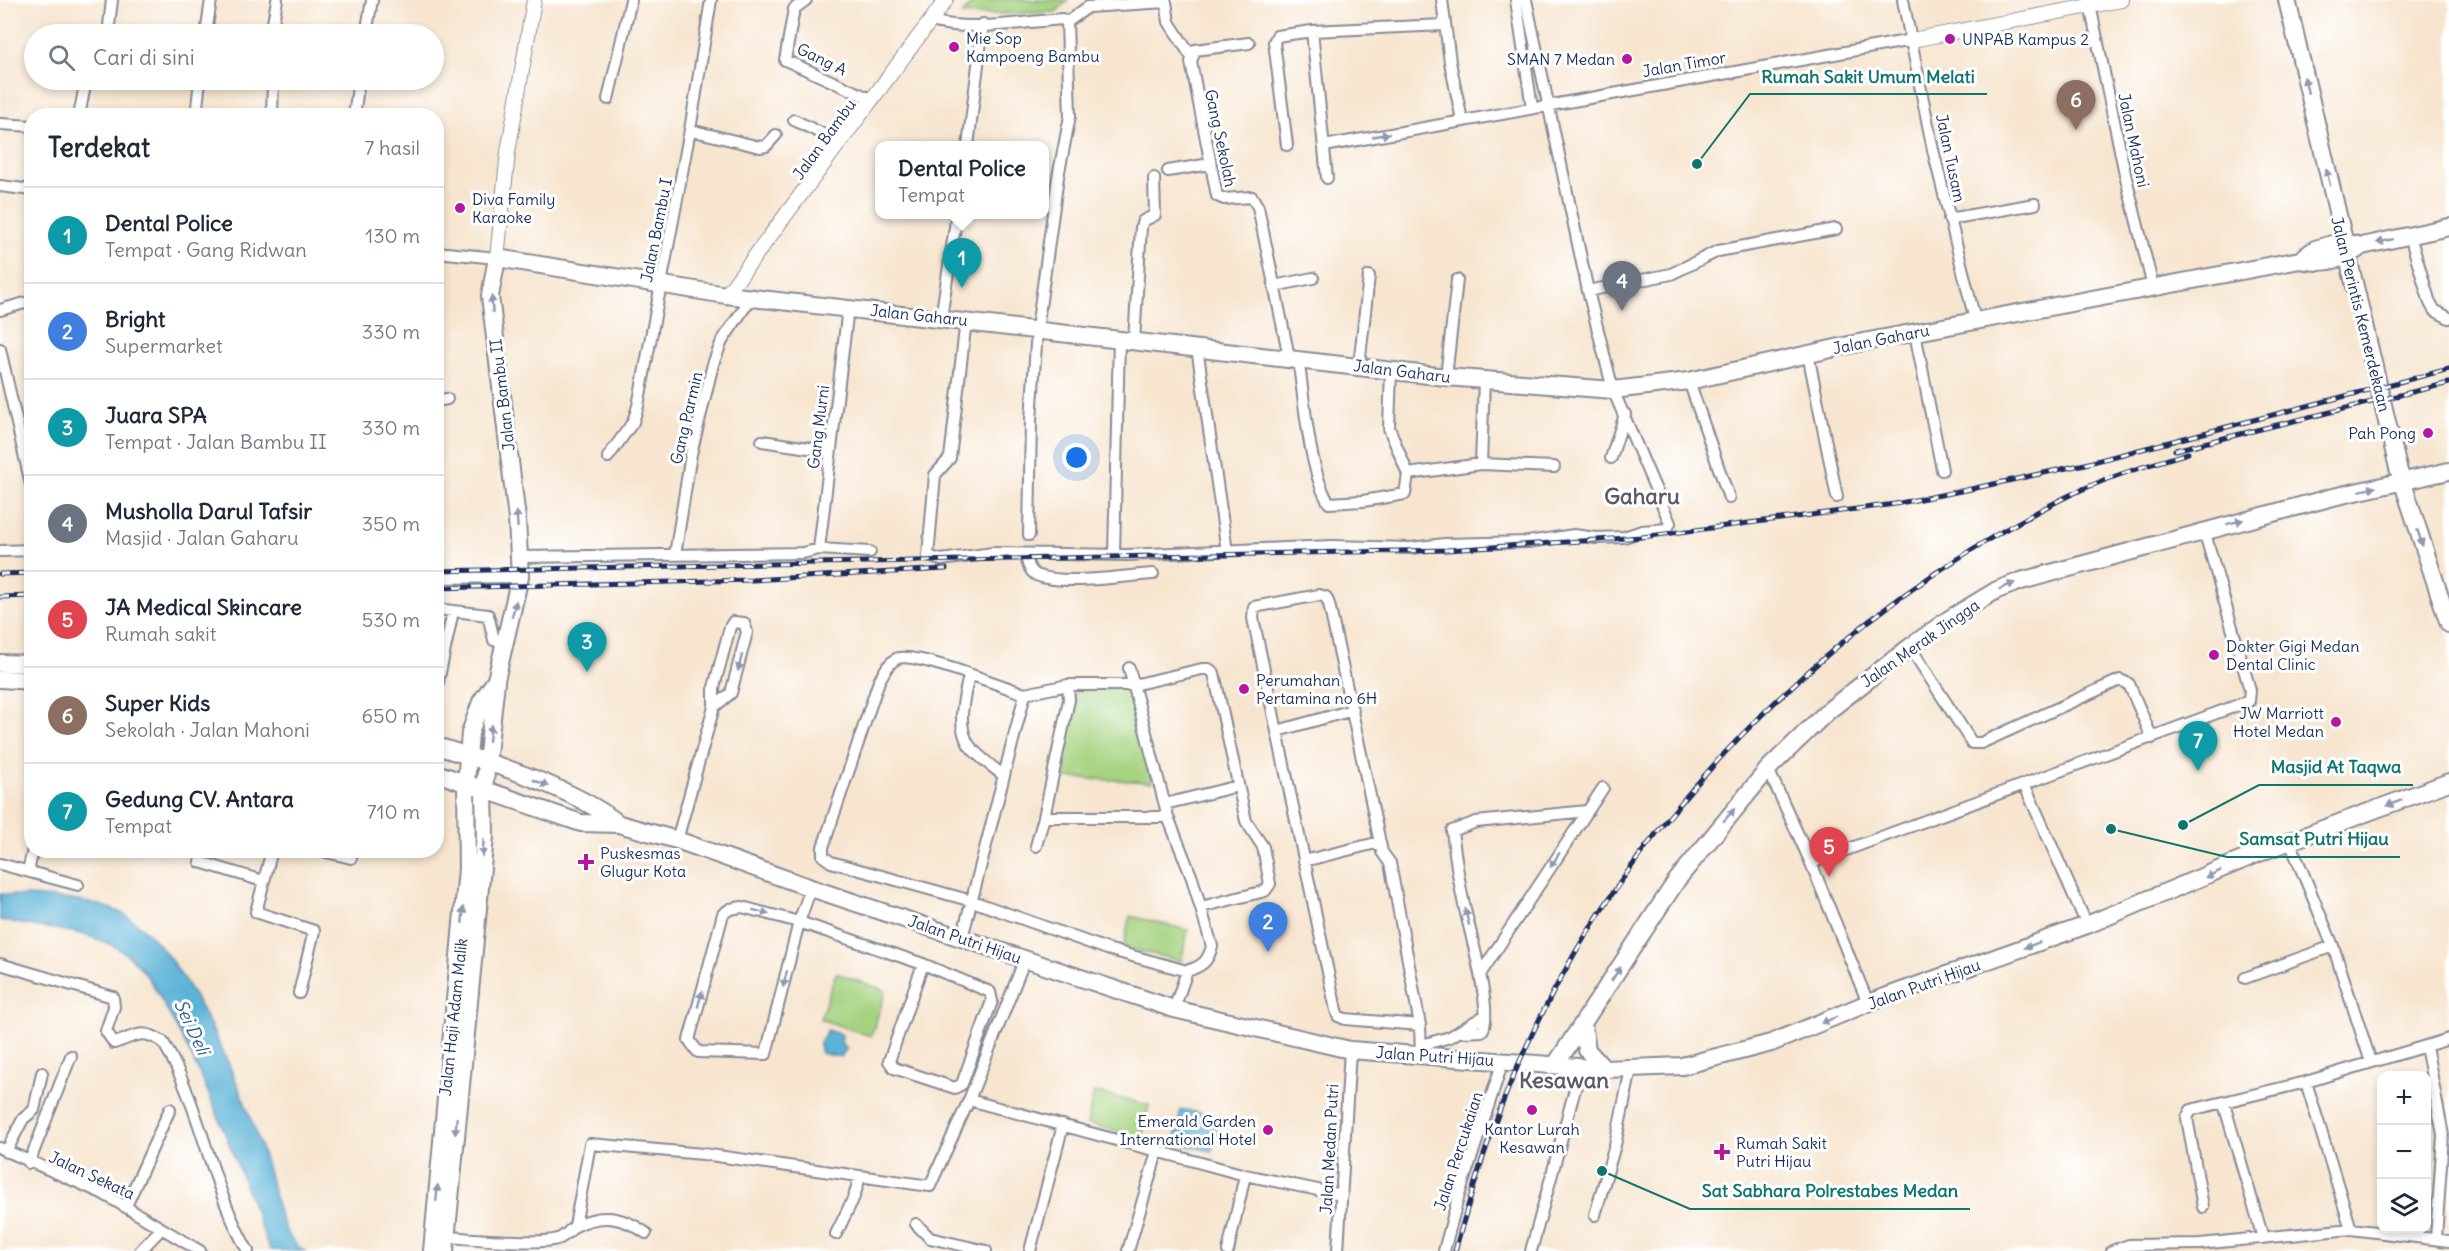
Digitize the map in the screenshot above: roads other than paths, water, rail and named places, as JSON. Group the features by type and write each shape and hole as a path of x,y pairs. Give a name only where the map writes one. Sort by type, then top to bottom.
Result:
{"main road":[{"name":"Jalan Perintis Kemerdekaan","path":"2287,0 2402,482 2449,624"},
{"name":"Jalan Gaharu","path":"497,258 741,297 1293,357 1446,377 1613,390 1689,381 1975,320 2300,260 2315,263 2346,250 2449,227"},
{"name":"Jalan Bambu II","path":"466,783 470,733 482,702 496,680 520,577 490,296 497,258"},
{"name":"Jalan Merak Jingga","path":"1556,1064 1677,880 1768,769 1828,711 1949,619 2013,584 2333,496 2449,471"},
{"path":"0,663 24,664"},
{"path":"0,679 24,680"},
{"path":"484,790 496,680"},
{"path":"444,738 455,739 470,733"},
{"name":"Jalan Putri Hijau","path":"444,748 487,762 571,796 606,813 619,824"},
{"name":"Jalan Putri Hijau","path":"444,776 581,823 619,824 677,840 811,888 1174,1009 1350,1050 1421,1050 1503,1061 1604,1069 1682,1066 1770,1043 1868,1004 2087,925 2290,842 2449,782"},
{"name":"Jalan Haji Adam Malik","path":"432,1251 468,868 466,783"},
{"name":"Jalan Haji Adam Malik","path":"445,1244 485,836 484,790"},
{"path":"1583,1023 1587,1050 1604,1069"}],"street":[{"path":"109,24 112,0"},
{"path":"207,24 211,0"},
{"path":"273,24 277,0"},
{"path":"368,24 372,0"},
{"name":"Jalan Bambu II","path":"497,258 508,152 534,0"},
{"path":"608,99 631,0"},
{"name":"Jalan Bambu I","path":"608,457 636,416 690,130 711,0"},
{"name":"Gang A","path":"806,0 794,9 785,60 873,100"},
{"name":"Jalan Bambu","path":"741,297 841,143 934,22 946,0"},
{"path":"1442,0 1444,25 1462,120"},
{"path":"1516,0 1532,108"},
{"path":"966,320 950,458 935,475 928,556 941,560 993,554 1114,555 1332,546 1411,548 1445,544 1528,542 1574,536 1624,537 1642,531 1667,528 1670,523 1613,390 1588,291 1526,0"},
{"name":"Jalan Tusam","path":"1903,0 1933,150 1975,320"},
{"name":"Jalan Timor","path":"1324,146 1912,39 2089,3 2121,0"},
{"path":"1067,22 1088,7 1166,2 1169,22 1191,56 1195,50 1249,43"},
{"name":"Jalan Mahoni","path":"2089,3 2125,174 2153,287"},
{"path":"934,22 951,25 1062,19 1067,22"},
{"path":"1029,535 1031,420 1038,329 1058,177 1070,116 1067,22"},
{"path":"969,141 983,24"},
{"path":"1287,145 1274,38 1312,31 1444,25"},
{"path":"1312,31 1327,178"},
{"name":"Gang Sekolah","path":"1191,56 1215,193 1220,198 1249,196 1256,200 1313,451 1322,488 1329,503 1401,496 1407,489 1408,474"},
{"path":"81,108 84,90"},
{"path":"197,108 199,90"},
{"path":"273,90 273,108"},
{"path":"355,108 358,90"},
{"path":"794,120 841,143"},
{"path":"0,124 24,126"},
{"path":"690,130 760,147 766,146 776,135"},
{"path":"1168,171 1210,164"},
{"path":"1114,555 1126,340 1141,227 1143,221 1155,215 1154,178"},
{"path":"0,186 24,189"},
{"path":"1949,219 2035,204"},
{"path":"941,318 956,219"},
{"path":"1588,291 1671,274 1718,251 1836,229"},
{"path":"2410,236 2430,303 2434,310 2449,318"},
{"path":"444,253 497,258"},
{"path":"1359,366 1369,276"},
{"path":"1274,286 1313,278"},
{"path":"1446,377 1457,280"},
{"name":"Gang Parmin","path":"675,555 691,454 713,364 741,297"},
{"path":"0,310 24,303"},
{"name":"Gang Murni","path":"819,549 848,308"},
{"path":"1915,333 1942,470"},
{"path":"1197,348 1227,551"},
{"path":"0,350 24,435"},
{"path":"1808,354 1837,497"},
{"path":"1391,370 1389,428 1408,474 1481,464 1554,467"},
{"path":"1481,464 1484,380"},
{"path":"1689,381 1729,498"},
{"path":"1611,458 1625,414"},
{"path":"762,441 829,451"},
{"path":"1811,863 2244,704 2251,697 2204,530"},
{"path":"519,557 803,553 819,549 870,552"},
{"path":"0,551 24,550"},
{"path":"1026,555 1028,566 1036,575 1073,579 1153,574"},
{"path":"444,578 520,577"},
{"path":"1420,1025 1354,1020 1338,1016 1253,618 1254,607 1319,595 1326,597 1353,710 1382,852 1390,863 1420,1025 1421,1050 1460,1032 1482,1031 1486,1026 1481,973 1463,901 1452,831 1476,822 1587,811"},
{"path":"444,610 488,615 494,640 505,642"},
{"path":"444,654 453,611"},
{"path":"677,840 714,707 714,687 730,627 733,622 744,623 747,632 730,693 714,707"},
{"path":"1910,647 1972,743 1981,743 2120,680 2129,684 2152,738"},
{"path":"1129,668 1133,685 1168,817 1201,908 1212,946 1209,957 1202,966 1187,971 1107,950 972,901 831,862 823,856 823,847 879,681 887,666 897,658 924,660 1025,694 1068,685 1133,685 1202,669 1212,670 1246,821 1263,847 1270,884 1265,891 1201,908"},
{"path":"969,676 962,705 963,728 969,745 1004,776"},
{"path":"1036,846 1069,700 1068,685"},
{"path":"962,938 1025,694"},
{"path":"1277,731 1353,710"},
{"path":"1768,769 1811,863 1868,1004"},
{"path":"1165,804 1238,786"},
{"path":"2025,786 2087,925"},
{"path":"1481,973 1603,788"},
{"path":"1044,817 1168,817"},
{"path":"1304,861 1380,842"},
{"path":"2290,842 2332,946 2372,1062"},
{"path":"28,871 31,858"},
{"path":"270,858 256,912 314,931 300,993"},
{"path":"200,862 263,880"},
{"path":"0,864 78,885"},
{"path":"811,888 799,922 766,1054 698,1052 689,1040 690,1032 723,914 730,909 742,907 799,922 923,964 991,994 992,1001 962,1084 955,1088 894,1068 889,1061 923,964"},
{"path":"2245,978 2332,946"},
{"path":"575,1226 590,1144 703,1154 930,1186 969,1100 1025,959"},
{"path":"0,963 113,997 114,1007 106,1031 114,1043 131,1035 141,1034 154,1036 163,1042 200,1126 237,1233 248,1251"},
{"path":"1174,1009 1187,971"},
{"path":"2203,1207 2187,1118 2191,1110 2224,1104 2306,1082 2449,1039"},
{"path":"2426,1046 2443,1135 2436,1238"},
{"name":"Jalan Medan Putri","path":"1338,1251 1350,1050"},
{"path":"29,1163 71,1056"},
{"name":"Jalan Percukaian","path":"1444,1251 1458,1198 1503,1061"},
{"path":"1531,1251 1581,1067"},
{"path":"1595,1215 1615,1145 1631,1069"},
{"path":"3,1150 23,1119 34,1110 42,1072"},
{"path":"2306,1082 2351,1229"},
{"path":"969,1100 1245,1175 1342,1195"},
{"path":"2224,1104 2263,1238"},
{"path":"126,1206 170,1109"},
{"path":"1030,1251 1063,1125"},
{"name":"Jalan Sekata","path":"3,1150 102,1193 200,1251"},
{"path":"1128,1251 1157,1152"},
{"path":"1228,1251 1245,1175"},
{"path":"836,1234 849,1209 860,1177"},
{"path":"445,1244 558,1239 586,1221 614,1217 632,1223 646,1233"},
{"path":"916,1224 930,1238 986,1251"},
{"path":"140,1251 161,1229"},
{"path":"2112,1251 2129,1245 2200,1244 2351,1229 2449,1241"}],"water":[{"name":"Sei Deli","path":"0,894 60,898 105,906 117,911 142,928 167,955 190,988 229,1065 258,1140 284,1226 289,1236 304,1251 270,1250 224,1130 198,1070 158,994 142,969 119,949 91,937 0,920"},
{"path":"827,1030 842,1035 841,1043 847,1048 841,1057 821,1053 819,1045"},
{"path":"1181,1109 1219,1117 1212,1151 1174,1143"}],"railway":[{"path":"444,571 1447,550 1642,537 1895,504 1971,489 2085,464 2449,369"},
{"path":"2175,450 2449,383"},
{"path":"1455,1251 1500,1109 1519,1063 1563,974 1615,890 1675,810 1742,735 1814,666 1892,604 1974,548 2075,492 2123,473 2188,453"},
{"path":"444,588 752,580 946,569"},
{"path":"0,574 24,573"},
{"path":"0,597 24,596"}],"place":[{"name":"UNPAB Kampus 2","path":"1950,39"},
{"name":"Mie Sop Kampoeng Bambu","path":"954,47"},
{"name":"SMAN 7 Medan","path":"1627,59"},
{"name":"Super Kids","path":"2076,130"},
{"name":"Rumah Sakit Umum Melati","path":"1697,164"},
{"name":"Diva Family Karaoke","path":"460,208"},
{"name":"Dental Police","path":"962,288"},
{"name":"Musholla Darul Tafsir","path":"1622,311"},
{"name":"Pah Pong","path":"2428,433"},
{"name":"Dokter Gigi Medan Dental Clinic","path":"2214,655"},
{"name":"Juara SPA","path":"587,672"},
{"name":"Perumahan Pertamina no 6H","path":"1244,689"},
{"name":"JW Marriott Hotel Medan","path":"2336,722"},
{"name":"Gedung CV. Antara","path":"2198,771"},
{"name":"Masjid At Taqwa","path":"2183,825"},
{"name":"Samsat Putri Hijau","path":"2111,829"},
{"name":"Puskesmas Glugur Kota","path":"586,862"},
{"name":"JA Medical Skincare","path":"1829,877"},
{"name":"Bright","path":"1268,952"},
{"name":"Kantor Lurah Kesawan","path":"1532,1110"},
{"name":"Emerald Garden International Hotel","path":"1268,1130"},
{"name":"Rumah Sakit Putri Hijau","path":"1722,1152"},
{"name":"Sat Sabhara Polrestabes Medan","path":"1602,1171"}],"district":[{"name":"Gaharu","path":"1642,496"},
{"name":"Kesawan","path":"1564,1080"}]}
